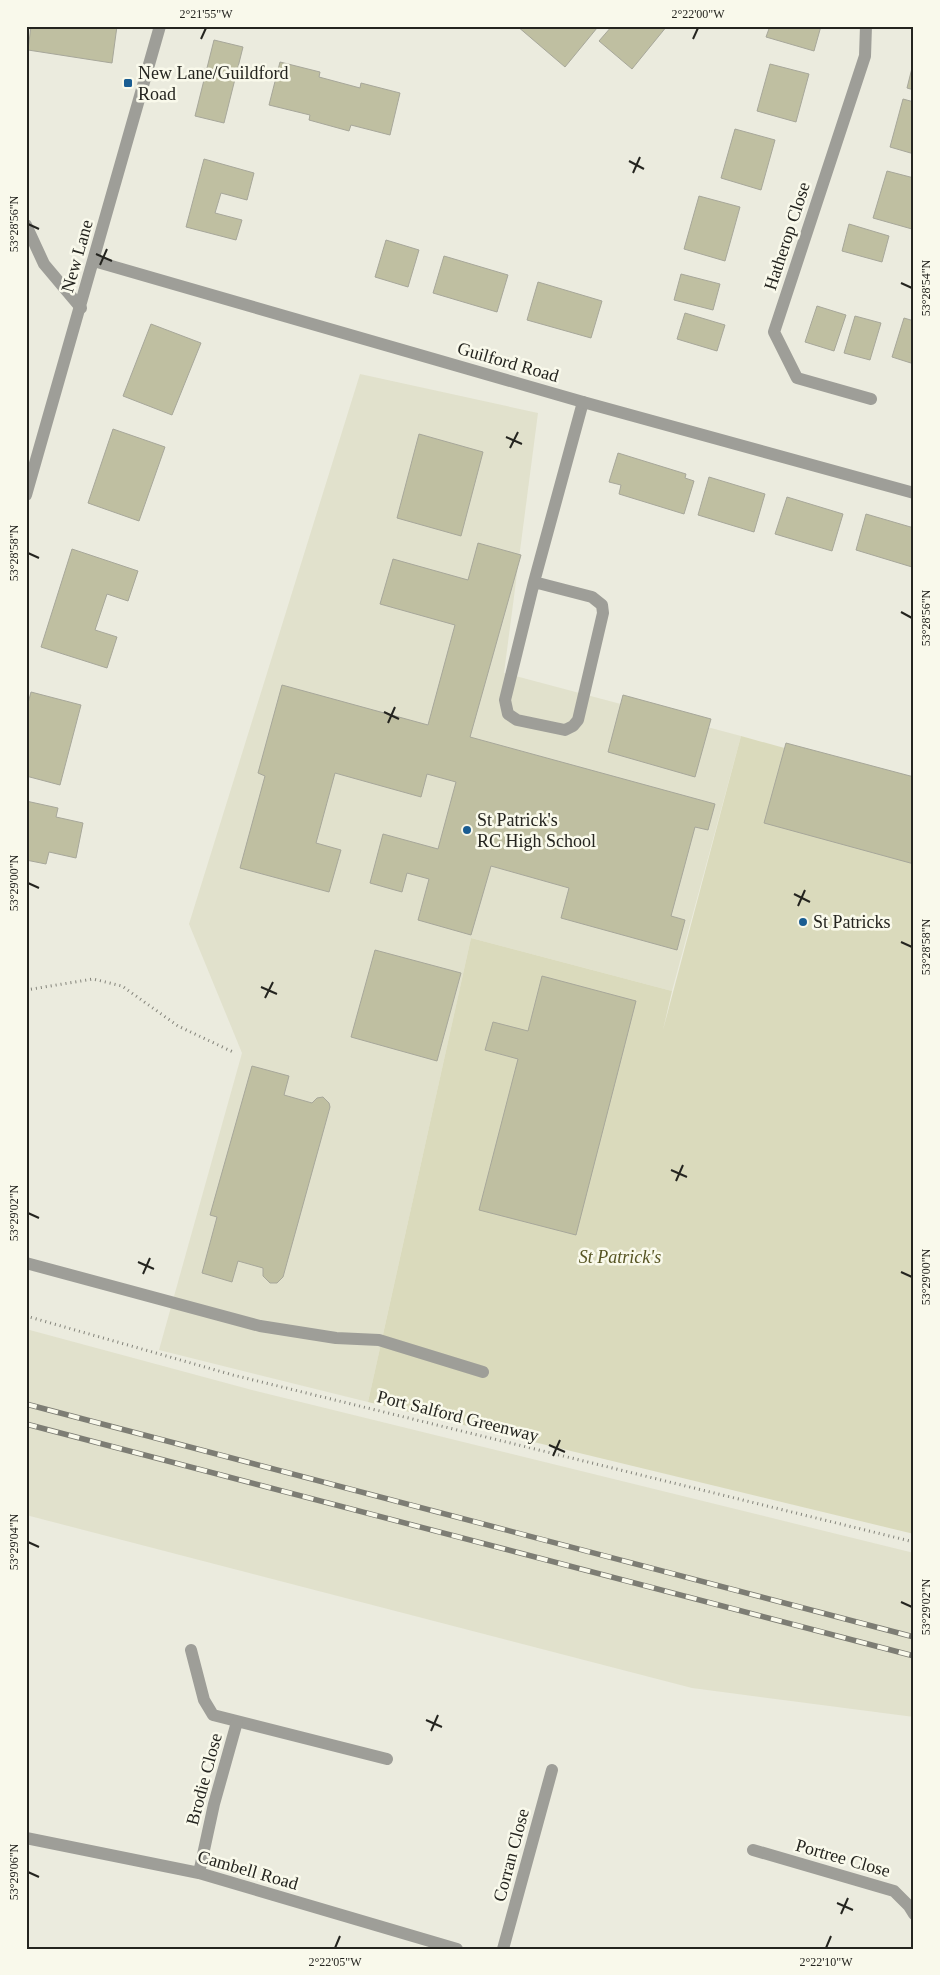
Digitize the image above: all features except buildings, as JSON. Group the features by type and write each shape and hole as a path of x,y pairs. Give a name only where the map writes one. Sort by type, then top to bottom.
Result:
{"street":[{"name":"New Lane","path":"26,495 81,308 160,26"},
{"name":"Hatherop Close","path":"866,26 865,56 774,332 797,378 871,398"},
{"path":"26,225 44,264 81,308"},
{"name":"Guilford Road","path":"94,261 582,402 914,493"},
{"path":"534,582 592,597 602,605 603,613 578,720 573,726 565,730 517,720 508,714 505,700 534,582 582,402"},
{"path":"26,1263 260,1326 336,1338 379,1340 483,1372"},
{"path":"191,1650 204,1700 213,1716 386,1760"},
{"name":"Brodie Close","path":"199,1874 214,1804 237,1722"},
{"name":"Corran Close","path":"503,1949 552,1770"},
{"name":"Cambell Road","path":"26,1838 199,1874 457,1949"},
{"name":"Portree Close","path":"753,1850 894,1890 914,1914"}],"path":[{"path":"26,990 93,979 122,986 178,1026 233,1052"},
{"name":"Port Salford Greenway","path":"26,1316 234,1375 914,1542"}],"shaded area":[{"name":"St Patrick's RC High School","path":"360,374 538,413 504,673 741,736 672,991 471,938 368,1402 159,1350 242,1053 189,924"},
{"path":"26,1329 252,1390 914,1553 914,1717 692,1688 26,1515"}],"green space":[{"name":"St Patrick's","path":"741,736 914,784 914,1534 368,1402 471,938 672,991 663,1030"}],"railway":[{"path":"26,1404 914,1637"},
{"path":"26,1424 914,1656"}],"place":[{"name":"New Lane/Guildford Road","path":"128,83"},
{"name":"St Patrick's RC High School","path":"467,830"},
{"name":"St Patricks","path":"803,922"}]}
